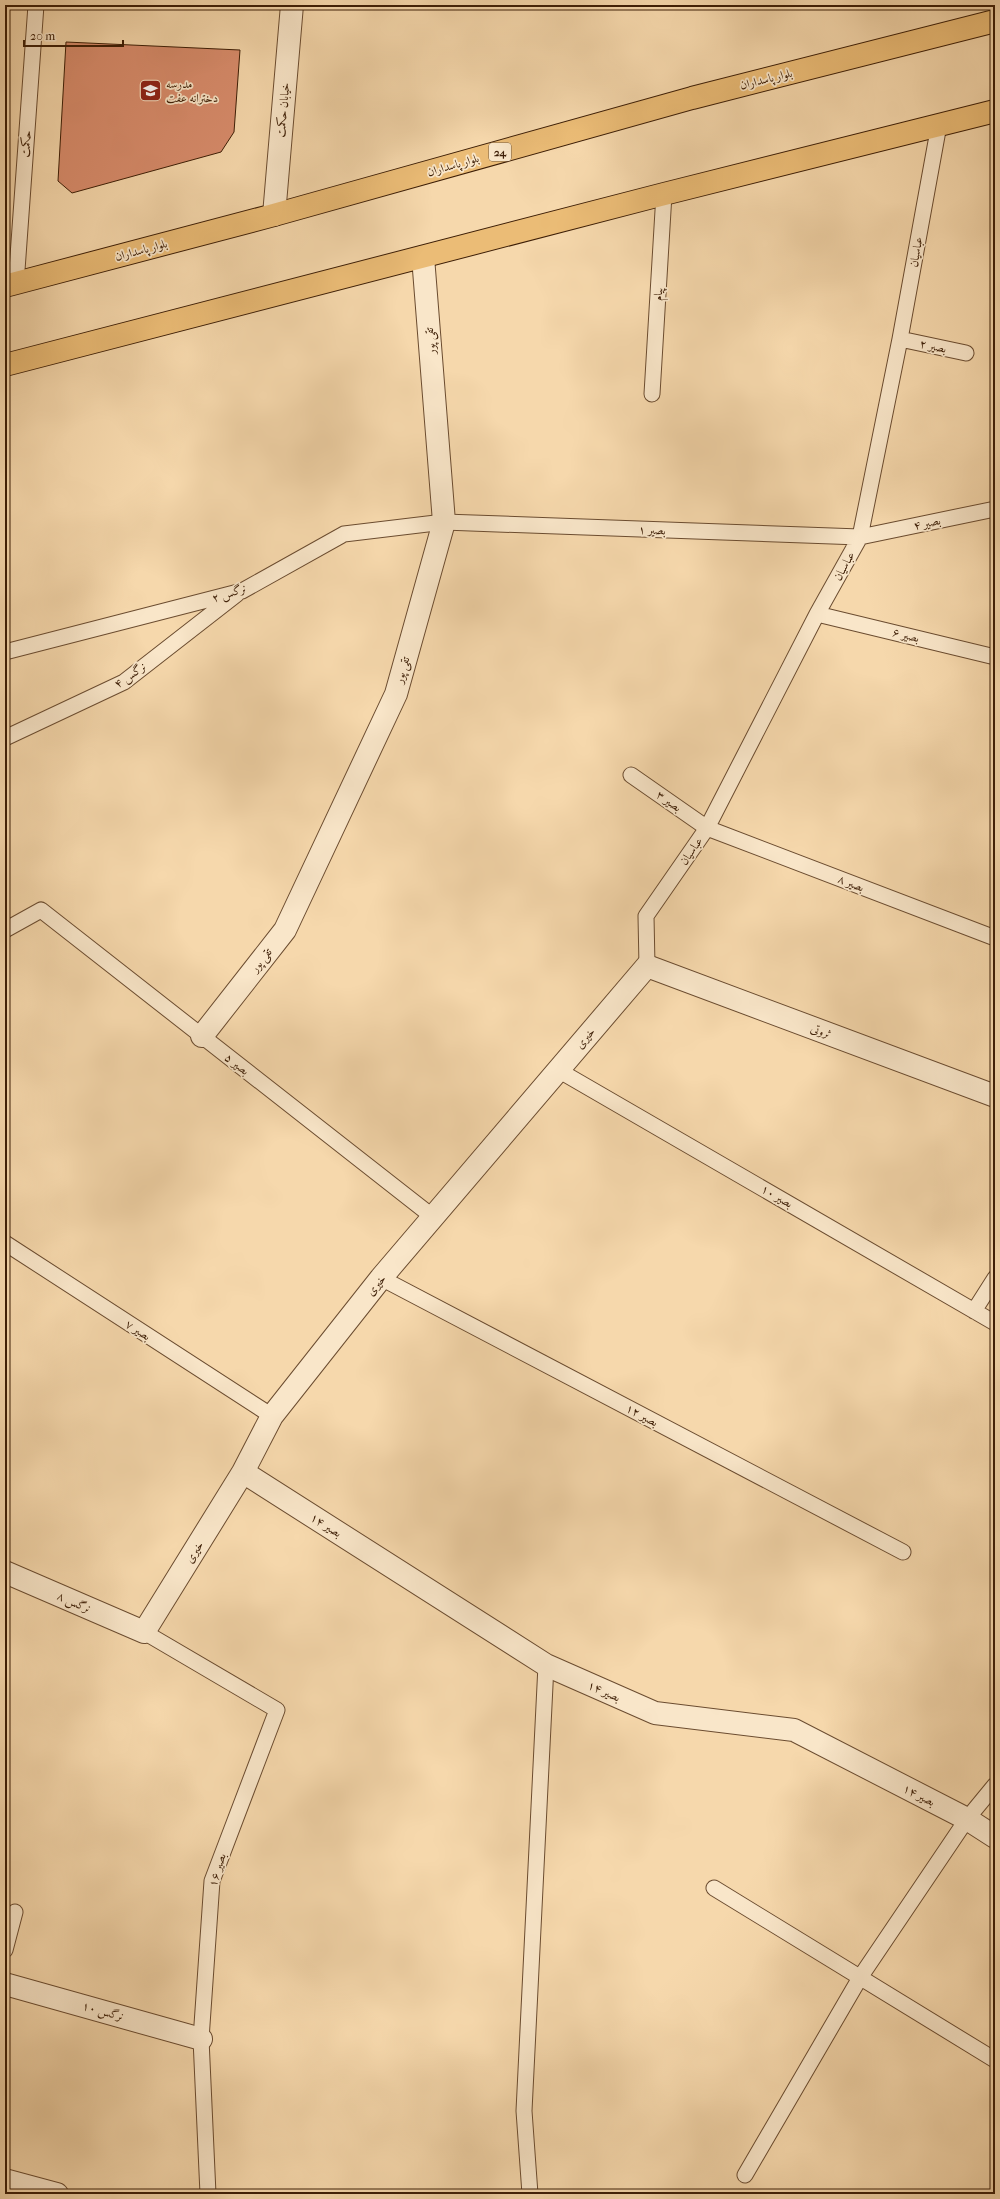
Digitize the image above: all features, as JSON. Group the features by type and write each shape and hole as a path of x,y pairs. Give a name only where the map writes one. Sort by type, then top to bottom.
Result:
{"highway":[{"name":"بلوار پاسداران","path":"11,285 274,215 692,98 995,21"},
{"path":"5,365 664,194 995,110"}],"street":[{"name":"خیابان حکمت","path":"274,215 292,5"},
{"name":"تقی پور","path":"202,1036 285,930 396,694 444,522 423,257"},
{"name":"خیری","path":"144,1632 243,1472 272,1416 381,1278 647,966"},
{"name":"ثروتی","path":"647,966 995,1096"},
{"name":"بصیر ۱۴","path":"243,1472 546,1665 656,1713 794,1730 967,1819 995,1837"},
{"name":"نرگس ۸","path":"5,1572 144,1632"},
{"name":"نرگس ۱۰","path":"5,1984 201,2039"},
{"path":"5,2180 57,2194"}],"lane":[{"name":"حکمت","path":"11,285 36,5"},
{"name":"عباسیان","path":"647,966 646,916 707,828 817,614 860,537 900,339 938,125"},
{"name":"پیام","path":"652,394 664,194"},
{"name":"بصیر ۲","path":"900,339 966,352"},
{"name":"بصیر ۴","path":"860,537 995,509"},
{"name":"بصیر ۱","path":"444,522 860,537"},
{"name":"نرگس ۲","path":"5,652 242,590 344,534 444,522"},
{"name":"نرگس ۴","path":"5,738 124,682 242,590"},
{"name":"بصیر ۶","path":"817,614 995,657"},
{"name":"بصیر ۳","path":"631,775 707,828"},
{"name":"بصیر ۸","path":"707,828 995,938"},
{"name":"بصیر ۵","path":"5,930 41,910 433,1217"},
{"name":"بصیر ۱۰","path":"558,1070 995,1323"},
{"name":"بصیر ۷","path":"5,1243 272,1416"},
{"name":"بصیر ۱۲","path":"381,1278 903,1552"},
{"path":"974,1311 995,1278"},
{"name":"بصیر ۱۶","path":"144,1632 277,1710 212,1881 201,2039 208,2194"},
{"path":"530,2194 524,2111 546,1665"},
{"path":"745,2174 861,1976 967,1819 995,1785"},
{"path":"714,1888 861,1976 995,2060"},
{"path":"5,1950 15,1912"}],"building":[{"name":"مدرسه دخترانه عفت","path":"66,42 240,50 234,132 221,152 72,193 58,181"}],"place":[{"name":"مدرسه دخترانه عفت","path":"150,91"}]}
